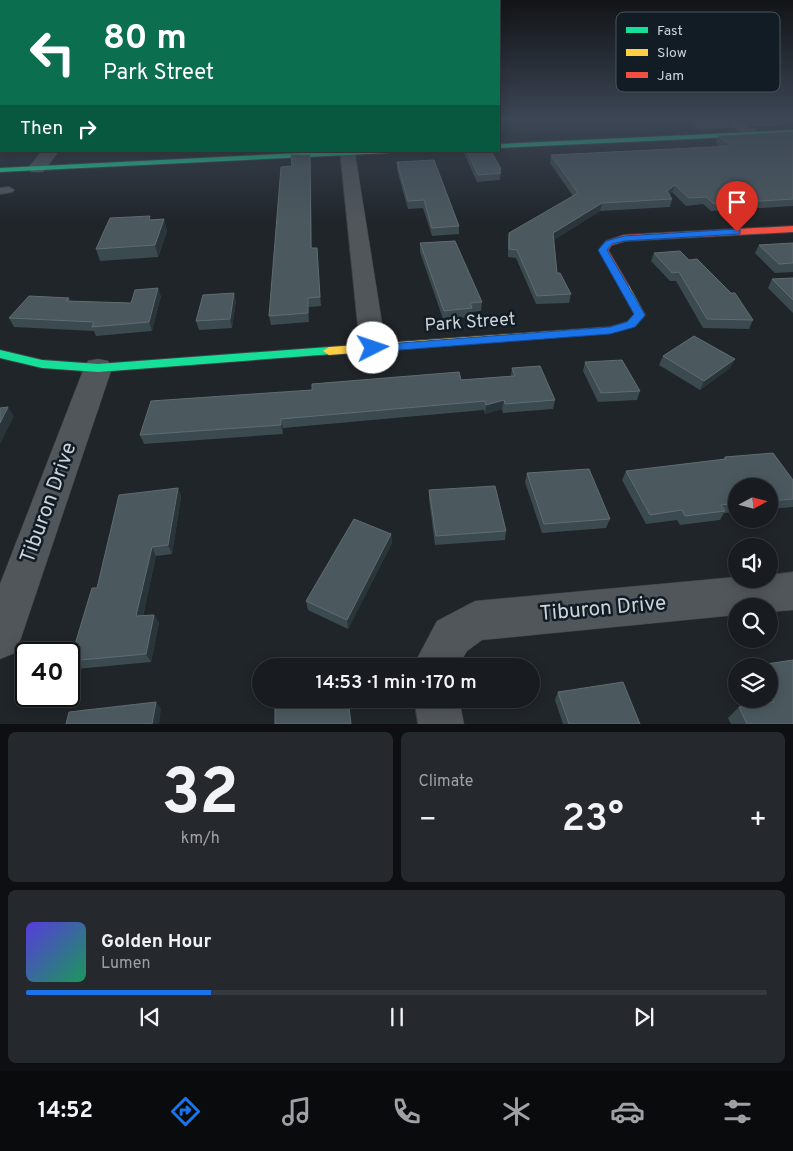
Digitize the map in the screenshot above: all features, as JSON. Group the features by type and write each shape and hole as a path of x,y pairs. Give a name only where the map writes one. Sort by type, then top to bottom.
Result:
{"street":[{"path":"37,168 48,154"},
{"path":"0,170 255,155 311,154"},
{"path":"347,154 373,348"},
{"name":"Park Street","path":"0,354 42,364 98,368 610,330 631,324 640,315 602,250 609,243 624,238 793,229"},
{"name":"Tiburon Drive","path":"0,638 98,368"},
{"name":"Tiburon Drive","path":"440,658 452,636 475,621 793,591"},
{"path":"438,708 441,724"}],"building":[{"path":"468,154 493,154 501,169 499,169 501,173 478,175"},
{"path":"793,154 793,199 714,204 706,197 689,198 675,185 667,191 672,199 602,203 553,233 557,273 560,273 571,294 537,296 517,250 509,249 509,233 578,193 551,155"},
{"path":"291,155 310,155 311,248 317,248 320,297 308,298 308,313 269,316 281,167 292,166"},
{"path":"434,160 459,226 432,228 424,200 408,201 397,162"},
{"path":"150,216 149,220 164,219 155,245 96,249 110,218"},
{"path":"455,241 482,302 470,303 472,308 444,311 420,243"},
{"path":"793,243 793,263 779,264 759,245"},
{"path":"680,251 689,260 697,259 731,293 735,293 753,320 707,319 679,272 672,273 654,253"},
{"path":"793,278 793,300 772,279"},
{"path":"158,288 149,322 92,327 94,322 9,318 29,296 69,298 66,301 131,303 135,290"},
{"path":"234,293 230,319 196,321 203,295"},
{"path":"694,336 735,359 704,381 663,356"},
{"path":"622,360 640,391 601,393 585,362"},
{"path":"540,366 555,400 505,404 504,400 486,405 485,401 281,419 281,425 140,435 151,401 312,390 312,384 459,372 461,380 515,376 512,368"},
{"path":"8,407 0,423 0,408"},
{"path":"773,453 793,480 793,499 778,500 778,478 728,478 728,504 721,505 725,511 685,516 682,510 650,515 626,471 726,459 725,457"},
{"path":"589,469 610,519 544,524 527,473"},
{"path":"495,486 506,531 436,536 429,490"},
{"path":"178,488 168,545 152,547 136,616 154,615 146,654 80,660 80,642 76,642 92,588 97,588 119,495"},
{"path":"354,519 391,534 347,620 306,601"},
{"path":"793,660 793,724 747,724 739,708 778,708 778,662"},
{"path":"623,682 640,724 569,724 558,692"},
{"path":"156,702 152,724 66,724 69,712"},
{"path":"275,708 349,708 351,724 275,724"}],"traffic: fast":[{"path":"0,170 332,154"},
{"path":"0,354 42,364 98,368 329,351"}],"traffic: slow":[{"path":"329,351 610,330 631,324 640,315 624,286"}],"traffic: jam":[{"path":"624,286 603,250 609,243 624,238 793,229"}],"route":[{"path":"373,348 610,330 631,324 640,315 602,250 609,243 624,238 737,232"}]}
